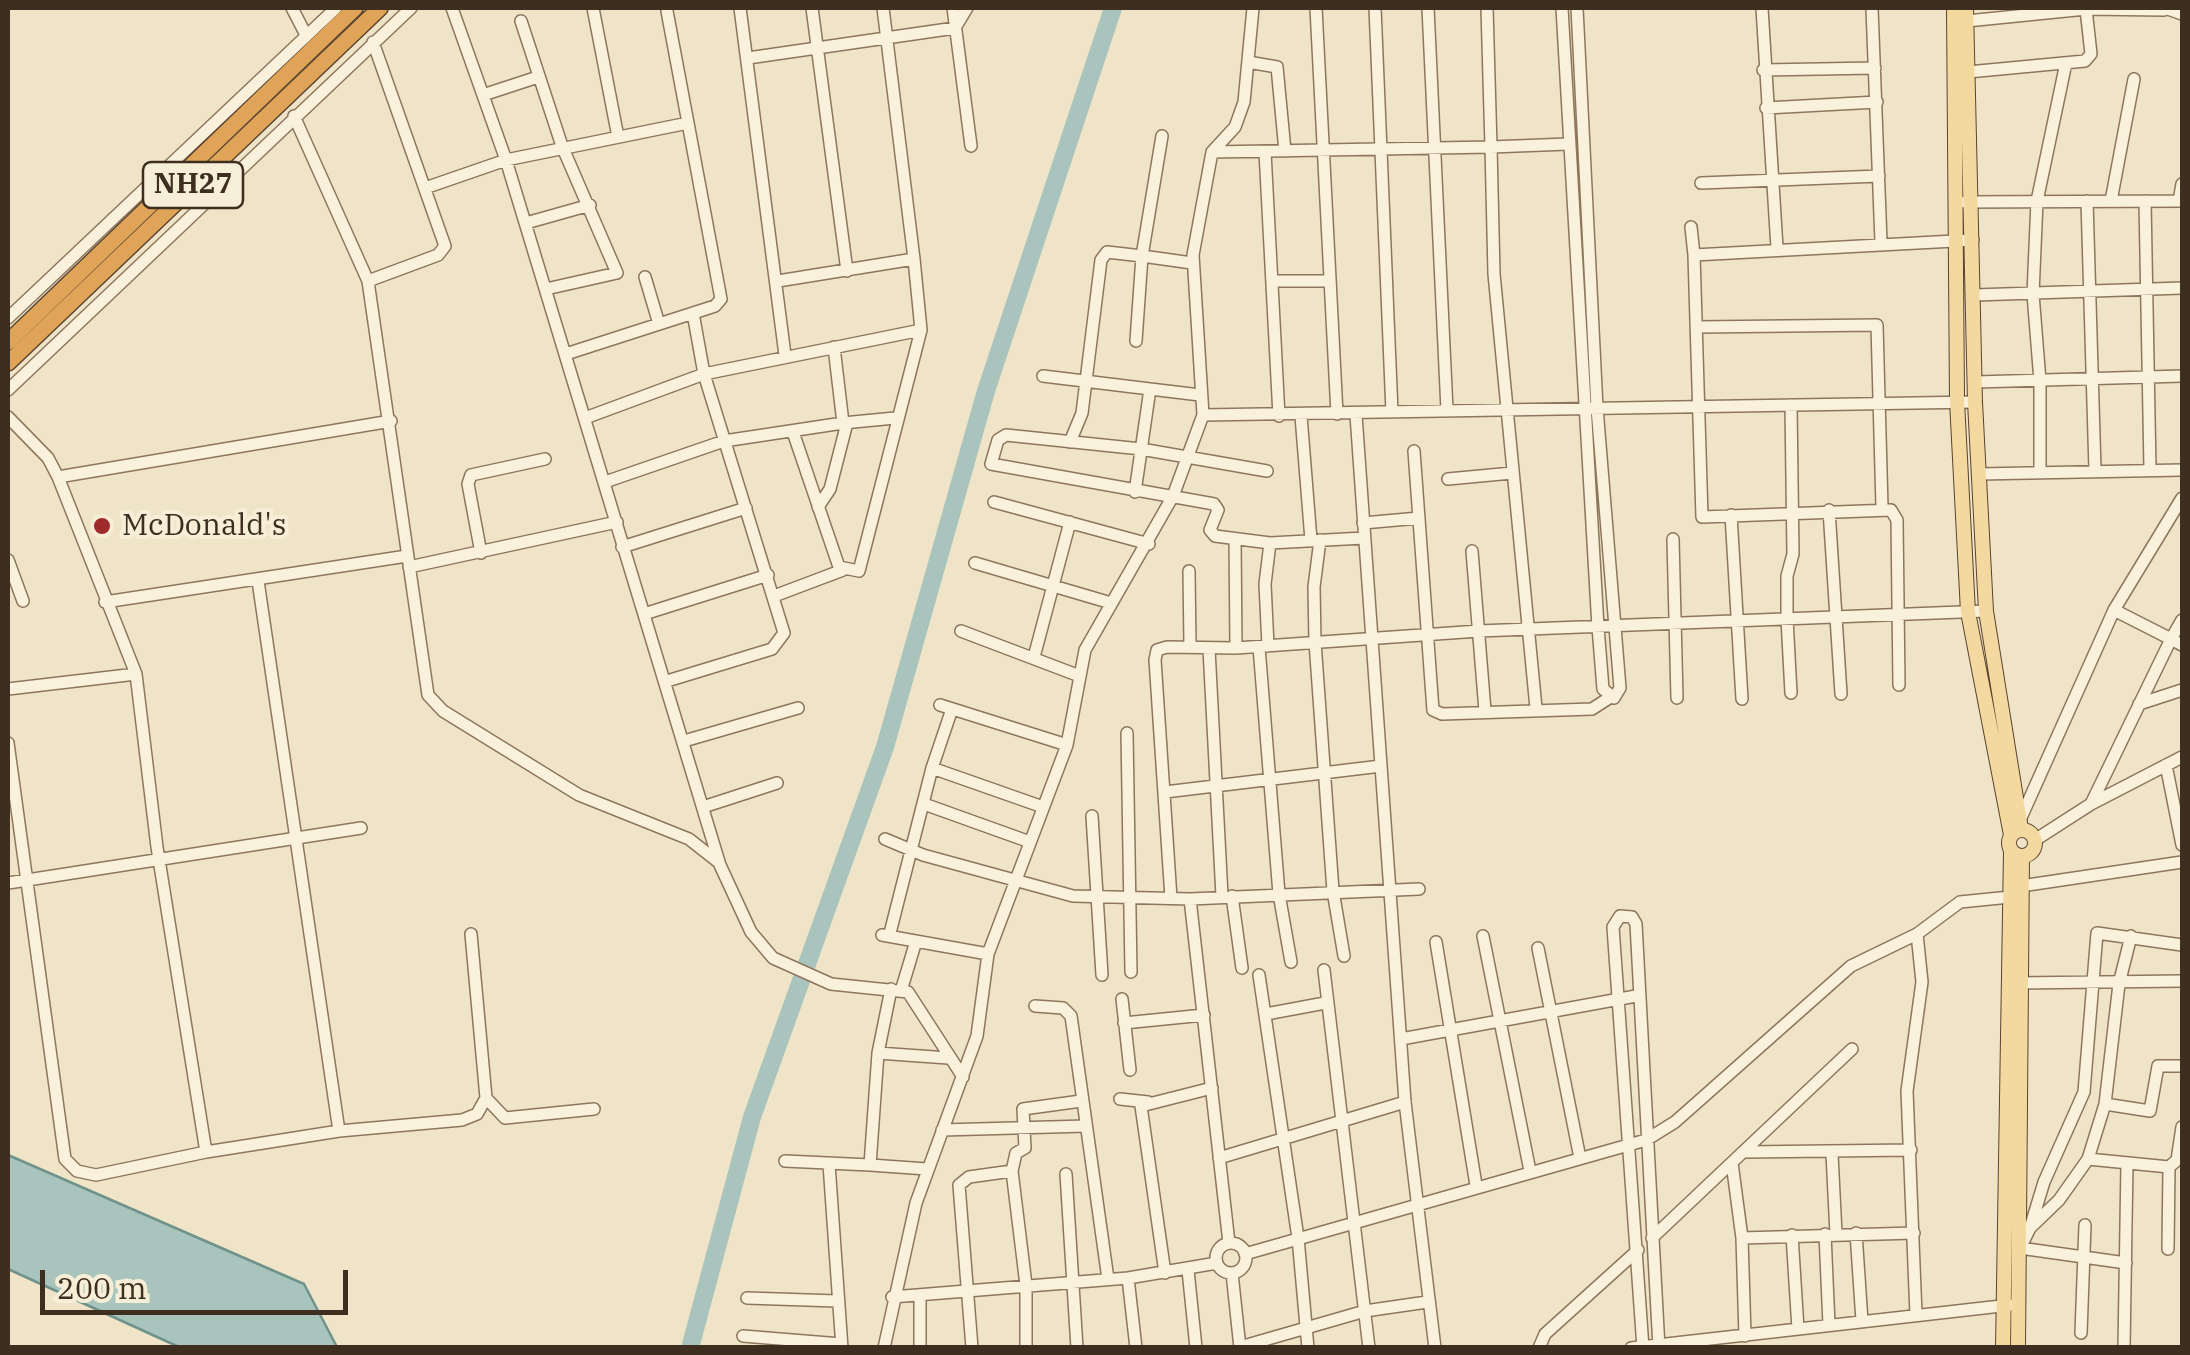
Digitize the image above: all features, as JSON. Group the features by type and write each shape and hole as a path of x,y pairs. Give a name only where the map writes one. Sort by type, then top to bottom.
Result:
{"highway":[{"name":"NH27","path":"8,342 356,8"},
{"name":"NH27","path":"8,363 380,8"}],"main road":[{"path":"1954,8 1958,402 1968,612 2017,828 2035,840 2030,853 2016,854"},
{"path":"1967,14 1975,402 1986,611 2017,828 2012,1305 2018,1348"},
{"path":"2002,1348 2020,1248 2014,982"}],"street":[{"path":"292,8 306,35"},
{"path":"8,318 336,8"},
{"path":"8,390 411,8"},
{"path":"452,8 486,94 720,865 758,942 789,967 831,984 896,990 914,997 963,1077"},
{"path":"593,8 618,138"},
{"path":"740,8 785,355"},
{"path":"812,8 847,271"},
{"path":"774,596 843,570 863,568 896,418 921,330 882,8"},
{"path":"953,8 971,146"},
{"path":"956,28 967,8"},
{"path":"884,1348 892,1296 927,1169 976,1036 988,954 1067,745 1077,675 1085,650 1149,544 1190,456 1203,415 1192,264 1212,152 1235,127 1244,102 1253,8"},
{"path":"1316,8 1337,414"},
{"path":"1376,8 1392,412"},
{"path":"1428,8 1447,410"},
{"path":"1487,8 1494,274 1536,708"},
{"path":"1414,450 1434,710 1442,714 1592,708 1614,698 1620,688 1590,408 1568,144 1562,8"},
{"path":"1577,8 1598,626 1603,688 1609,698"},
{"path":"1762,8 1777,248"},
{"path":"1872,8 1881,242"},
{"path":"1967,14 2124,8 2164,9 2182,14"},
{"path":"1968,72 2084,61 2091,54 2086,9"},
{"path":"566,354 715,306 721,299 667,11"},
{"path":"522,21 562,146 617,273 546,290"},
{"path":"748,58 956,28"},
{"path":"368,281 443,252 425,188 373,42"},
{"path":"1248,62 1278,68 1285,151"},
{"path":"2040,472 2040,381 2033,294 2037,201 2066,63"},
{"path":"1764,70 1875,68"},
{"path":"486,94 538,78"},
{"path":"2112,201 2134,79"},
{"path":"1766,108 1876,102"},
{"path":"294,116 368,281 391,420 424,684 434,704 580,795 689,840 720,865"},
{"path":"425,188 506,160 562,146 688,124"},
{"path":"1136,341 1142,256 1162,136"},
{"path":"1212,152 1568,144"},
{"path":"1264,152 1279,416"},
{"path":"1701,183 1879,176"},
{"path":"1956,202 2181,201 2182,184"},
{"path":"2087,201 2096,470"},
{"path":"2145,201 2150,469"},
{"path":"526,223 590,205"},
{"path":"1692,227 1702,405 1702,517 1882,507 1891,510 1897,520 1899,685"},
{"path":"1694,255 1973,240"},
{"path":"1070,442 1082,413 1088,380 1104,254 1192,264"},
{"path":"778,281 914,259"},
{"path":"645,277 659,324"},
{"path":"1274,281 1328,281"},
{"path":"1975,295 2182,288"},
{"path":"667,681 772,649 784,633 704,374 693,313"},
{"path":"1696,327 1872,323 1880,330 1882,507"},
{"path":"586,418 704,374 921,330"},
{"path":"818,508 830,490 844,423 834,347"},
{"path":"1043,376 1200,394"},
{"path":"1976,382 2182,376"},
{"path":"1135,492 1150,389"},
{"path":"1203,415 1975,402"},
{"path":"1790,404 1792,511 1787,619 1791,693"},
{"path":"1356,414 1405,1102 1435,1348"},
{"path":"8,416 48,458 58,476 136,674 159,862 206,1152"},
{"path":"1301,416 1316,540 1315,642 1333,891 1344,956"},
{"path":"605,482 724,441 896,418"},
{"path":"58,476 391,420"},
{"path":"793,432 843,570"},
{"path":"1267,470 1190,456 1001,436 991,464 1214,504 1218,510 1211,534 1235,540 1270,543 1364,538"},
{"path":"482,554 468,484 470,475 545,460"},
{"path":"1979,474 2182,470"},
{"path":"1448,479 1512,472"},
{"path":"2017,828 2114,610 2182,499"},
{"path":"994,502 1149,544"},
{"path":"622,546 746,508"},
{"path":"1830,510 1839,616 1840,694"},
{"path":"1732,515 1742,699"},
{"path":"1363,522 1419,518"},
{"path":"105,602 482,554 617,522"},
{"path":"1034,657 1070,522"},
{"path":"1673,539 1676,698"},
{"path":"1235,540 1236,648"},
{"path":"1270,543 1264,646 1270,779 1279,894 1291,962"},
{"path":"1472,550 1484,711"},
{"path":"8,560 24,600"},
{"path":"974,563 1111,603"},
{"path":"1189,571 1190,646"},
{"path":"644,614 768,575"},
{"path":"258,581 339,1131"},
{"path":"2114,610 2177,642"},
{"path":"1171,898 1154,660 1157,650 1479,631 1986,611"},
{"path":"2091,804 2140,704 2177,642 2182,620"},
{"path":"961,631 1077,675"},
{"path":"1209,649 1227,896 1242,968"},
{"path":"8,690 136,674"},
{"path":"2140,704 2182,690"},
{"path":"988,954 886,934 924,804 946,706 1067,745"},
{"path":"684,740 798,708"},
{"path":"1127,733 1131,972"},
{"path":"8,743 23,880 65,1159 77,1171 96,1174 339,1131 462,1120 478,1114 486,1098 471,934"},
{"path":"2035,840 2091,804 2182,757"},
{"path":"2166,765 2182,845"},
{"path":"1165,792 1380,766"},
{"path":"932,768 1043,807"},
{"path":"703,807 776,783"},
{"path":"924,804 1030,842"},
{"path":"1092,816 1102,975"},
{"path":"8,883 361,828"},
{"path":"884,839 1060,895 1190,899 1419,889"},
{"path":"1245,1254 1530,1171 1630,1148 1674,1122 1851,966 1917,934 1960,902 2182,862"},
{"path":"1190,899 1228,1243"},
{"path":"1659,1345 1636,996 1636,924 1632,917 1620,916 1612,927 1637,1251 1639,1347 1659,1345 1745,1336 1916,1314 2012,1305"},
{"path":"2126,1263 2020,1248 2084,1092 2097,933 2182,945"},
{"path":"1916,1314 1908,1074 1922,982 1917,934"},
{"path":"1483,936 1530,1171"},
{"path":"2030,1228 2059,1200 2088,1159 2105,1104 2119,984 2131,936"},
{"path":"870,1165 878,1053 896,990 916,941"},
{"path":"1436,942 1476,1186"},
{"path":"1538,948 1580,1158"},
{"path":"1324,970 1369,1348"},
{"path":"1258,975 1298,1238 1308,1348"},
{"path":"2014,982 2090,985 2182,981"},
{"path":"1400,1039 1636,996"},
{"path":"1122,999 1130,1070"},
{"path":"1266,1014 1325,1003"},
{"path":"1035,1006 1063,1008 1071,1016 1108,1280"},
{"path":"1124,1023 1204,1015"},
{"path":"1538,1348 1544,1334 1852,1049"},
{"path":"878,1053 948,1058"},
{"path":"2105,1104 2150,1111 2158,1066 2182,1066"},
{"path":"1120,1100 1148,1102 1212,1088"},
{"path":"486,1098 505,1118 594,1109"},
{"path":"1026,1348 1026,1285 1012,1171 1016,1153 1024,1148 1023,1108 1081,1101"},
{"path":"1148,1102 1140,1112 1166,1272"},
{"path":"1219,1158 1405,1102"},
{"path":"942,1130 1086,1126"},
{"path":"2168,1248 2170,1167 2177,1160 2182,1127"},
{"path":"1745,1152 1832,1154 1911,1150"},
{"path":"1829,1325 1832,1154"},
{"path":"2088,1159 2170,1167"},
{"path":"786,1162 927,1169"},
{"path":"2124,1348 2127,1162"},
{"path":"1732,1163 1742,1238 1745,1336"},
{"path":"744,1336 842,1346 829,1164"},
{"path":"972,1348 971,1291 958,1185 968,1178 1012,1171"},
{"path":"1066,1174 1077,1348"},
{"path":"2081,1333 2085,1225"},
{"path":"1742,1238 1914,1233"},
{"path":"1856,1234 1862,1321"},
{"path":"1792,1236 1798,1329"},
{"path":"1216,1262 1219,1248 1237,1244 1245,1254 1244,1265 1232,1273"},
{"path":"1216,1262 1232,1273 1240,1347 1365,1311 1428,1302"},
{"path":"892,1296 1128,1278 1216,1262"},
{"path":"1188,1270 1196,1348"},
{"path":"1128,1278 1136,1348"},
{"path":"920,1295 920,1348"},
{"path":"747,1298 838,1300"}],"water":[{"path":"8,1155 304,1284 337,1347 179,1347 8,1269"}],"waterway":[{"path":"690,1348 752,1117 885,747 986,391 1113,8"}],"place":[{"name":"McDonald's","path":"102,526"}]}
